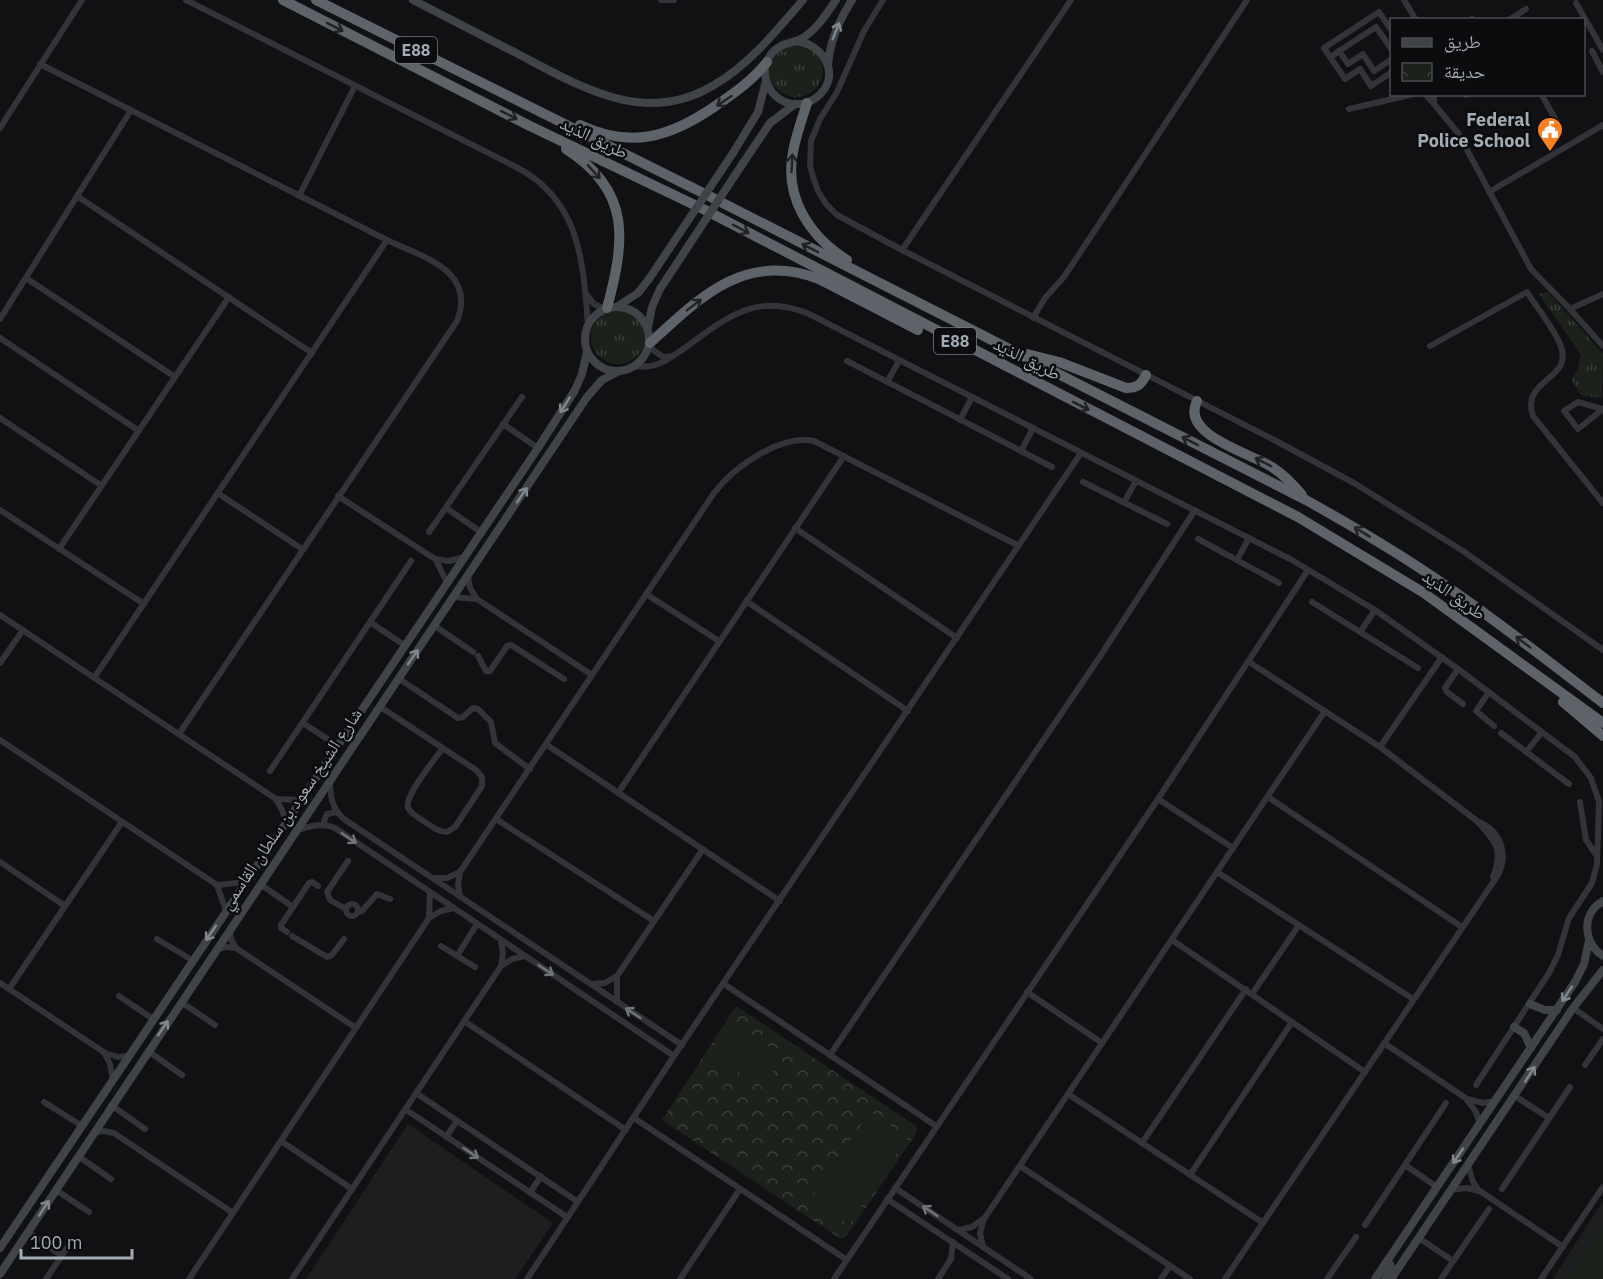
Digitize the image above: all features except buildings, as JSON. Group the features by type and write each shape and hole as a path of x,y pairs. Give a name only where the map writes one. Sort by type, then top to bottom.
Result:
{"highway":[{"name":"طريق الذيد","path":"283,0 530,126 705,210 1272,503 1341,541 1440,604 1603,723"},
{"name":"طريق الذيد","path":"316,0 711,197 1306,500 1366,534 1432,576 1603,703"},
{"path":"516,100 546,109 605,134 641,138 659,135 693,121 746,85 767,62"},
{"path":"807,103 792,152 791,171 798,207 818,238 847,260 954,315 996,343"},
{"path":"530,126 585,163 602,182 615,205 619,221 620,256 609,308"},
{"path":"649,345 695,304 734,278 768,269 803,273 819,279 924,332 988,358"},
{"path":"1016,353 1048,359 1126,388 1140,386 1146,375"},
{"path":"1197,401 1193,408 1193,416 1197,425 1210,436 1270,466 1289,480 1306,500"},
{"path":"1551,663 1603,694"},
{"path":"1543,679 1561,700 1603,736"}],"main road":[{"path":"413,0 587,89 619,100 657,103 697,94 727,76 752,54 803,0"},
{"path":"797,41 815,28 836,0"},
{"path":"828,65 820,50 806,42 797,41 778,46 767,62 766,81 776,97 795,104 807,103 822,92 829,74 830,46 836,28 852,0"},
{"path":"766,81 758,112 649,279 638,293 592,318 585,341 587,352 600,366 619,371 635,366 644,358 649,345 648,328 652,307 660,289 770,123 795,104"},
{"path":"609,308 632,310 639,314 648,328"},
{"name":"شارع الشيخ سعود بن سلطان القاسمي","path":"1,1246 538,448 577,385 587,352"},
{"name":"شارع الشيخ سعود بن سلطان القاسمي","path":"0,1274 592,390 608,376 619,371"},
{"path":"464,557 471,560 468,574"},
{"path":"1603,901 1592,910 1587,920 1586,930 1594,948 1603,956"},
{"path":"1375,1279 1580,974 1589,940"},
{"path":"1391,1279 1573,1008 1603,970"},
{"path":"1530,1004 1545,1010 1557,1010"},
{"path":"1514,1027 1528,1037 1531,1048"},
{"path":"1,1246 1,1255 8,1262"},
{"path":"1385,1264 1390,1264 1391,1267 1385,1279"}],"street":[{"path":"0,128 82,0"},
{"path":"186,0 516,167 539,181 561,205 571,224 577,243 586,294 588,325"},
{"path":"661,0 674,0"},
{"path":"883,0 864,31 837,92 815,129 810,147 810,165 818,191 837,215 1316,462 1391,505 1463,551 1603,650"},
{"path":"902,250 1071,0"},
{"path":"1033,318 1045,298 1065,277 1247,0"},
{"path":"1404,0 1415,18"},
{"path":"1576,3 1585,18"},
{"path":"1512,18 1526,9"},
{"path":"1390,28 1379,12 1324,48 1345,79 1360,69 1371,86 1390,73"},
{"path":"1585,19 1603,50"},
{"path":"1331,57 1376,27 1390,47"},
{"path":"1339,51 1348,64 1363,54 1374,71 1390,60"},
{"path":"1592,51 1602,69"},
{"path":"40,64 448,270 455,280 461,303 459,315 447,334 179,734"},
{"path":"299,196 355,86"},
{"path":"1349,109 1405,96"},
{"path":"1427,96 1452,125 1532,269 1603,346"},
{"path":"1434,96 1434,104"},
{"path":"1542,96 1560,127"},
{"path":"0,320 131,110"},
{"path":"1489,192 1603,124"},
{"path":"77,196 312,353"},
{"path":"94,678 387,240"},
{"path":"26,278 176,376"},
{"path":"1430,346 1527,292 1561,345 1563,360 1559,369 1534,392 1530,400 1533,416 1603,503"},
{"path":"586,294 594,304 609,308"},
{"path":"1570,309 1603,294"},
{"path":"59,549 229,297"},
{"path":"635,366 657,365 735,313 773,305 798,309 1195,510 1308,570 1375,610 1442,657 1581,764 1594,786 1599,810 1594,877 1572,912 1555,961 1530,1004 1476,1085"},
{"path":"0,338 139,430"},
{"path":"649,345 663,357 675,354"},
{"path":"847,361 1052,467"},
{"path":"887,382 899,361"},
{"path":"429,532 522,397"},
{"path":"960,420 972,397"},
{"path":"1578,402 1603,409 1578,429 1564,411 1578,402"},
{"path":"0,418 102,486"},
{"path":"503,424 538,448"},
{"path":"1021,451 1033,428"},
{"path":"460,897 458,885 460,872 714,493 730,474 740,467 781,444 794,440 814,441 1019,546"},
{"path":"527,1279 674,1056 1081,453"},
{"path":"618,792 844,456"},
{"path":"1124,502 1137,481"},
{"path":"1083,482 1167,524"},
{"path":"219,494 302,549"},
{"path":"338,496 435,559 447,583"},
{"path":"446,508 482,532"},
{"path":"830,1054 1099,658 1195,510"},
{"path":"0,520 2,512 144,604"},
{"path":"795,528 957,638"},
{"path":"1237,560 1249,538"},
{"path":"1198,539 1280,583"},
{"path":"435,559 449,561 464,557"},
{"path":"270,771 411,561"},
{"path":"834,1279 1158,799 1308,570"},
{"path":"468,574 470,588 477,599 592,675"},
{"path":"646,594 719,641"},
{"path":"453,597 477,599"},
{"path":"746,601 908,711"},
{"path":"1312,602 1418,668"},
{"path":"1360,632 1375,610"},
{"path":"0,615 276,799 286,822"},
{"path":"370,622 404,645"},
{"path":"435,626 476,654 486,671 490,671 507,646 511,645 564,679"},
{"path":"0,663 23,630"},
{"path":"1380,747 1442,657"},
{"path":"1225,1279 1492,883 1502,864 1502,846 1492,830 1380,747 1249,662"},
{"path":"1458,669 1446,685 1446,689 1463,704"},
{"path":"398,678 458,718 463,717 472,708 478,709 492,725 494,741 497,745 530,769"},
{"path":"1489,692 1476,711 1494,726"},
{"path":"379,706 480,772 482,786 455,827 447,832 437,830 415,815 408,808 407,803 443,748"},
{"path":"983,1247 980,1233 984,1219 1325,711"},
{"path":"303,723 338,746"},
{"path":"1526,752 1542,732"},
{"path":"1501,733 1569,784"},
{"path":"0,740 217,885 226,910"},
{"path":"547,745 780,901"},
{"path":"330,780 332,800 337,812 344,819 682,1045"},
{"path":"1268,797 1462,927"},
{"path":"276,799 301,800"},
{"path":"1158,799 1233,848"},
{"path":"1580,802 1586,840 1597,856"},
{"path":"326,825 324,821 327,814 337,812"},
{"path":"496,819 654,921"},
{"path":"9,989 122,822"},
{"path":"295,832 326,825 335,828 674,1056"},
{"path":"592,984 605,983 617,976 703,849"},
{"path":"322,889 348,861"},
{"path":"0,862 65,906"},
{"path":"433,878 447,878 460,872"},
{"path":"1217,872 1413,999"},
{"path":"217,885 246,882"},
{"path":"344,939 332,955 327,957 289,934 281,926 310,882 322,889 330,900 346,909 347,914 351,916 362,911 377,894 390,899"},
{"path":"260,884 293,907"},
{"path":"429,918 430,892"},
{"path":"189,1279 429,918 441,911 453,908"},
{"path":"457,956 477,924"},
{"path":"1252,994 1299,925"},
{"path":"230,929 231,939 236,948 356,1028"},
{"path":"157,939 192,960"},
{"path":"500,939 503,953 501,966"},
{"path":"1172,940 1365,1072"},
{"path":"441,946 475,967"},
{"path":"216,950 226,947 236,948"},
{"path":"292,1279 501,966 512,959 525,956"},
{"path":"617,976 617,1002"},
{"path":"0,983 105,1053 118,1058 128,1056"},
{"path":"724,984 936,1126"},
{"path":"1142,1143 1246,989"},
{"path":"1027,992 1102,1043"},
{"path":"119,996 153,1019"},
{"path":"181,1002 215,1025"},
{"path":"1573,1008 1603,1029"},
{"path":"464,1021 626,1130"},
{"path":"1190,1175 1292,1022"},
{"path":"1585,1065 1603,1039"},
{"path":"1384,1043 1467,1099 1483,1103 1495,1101"},
{"path":"148,1051 182,1075"},
{"path":"105,1053 113,1080"},
{"path":"1502,1189 1570,1087"},
{"path":"416,1093 578,1202"},
{"path":"1068,1094 1263,1223"},
{"path":"1515,1096 1549,1118"},
{"path":"1467,1099 1476,1112 1480,1124"},
{"path":"44,1102 82,1126"},
{"path":"1365,1225 1446,1102"},
{"path":"111,1106 144,1129"},
{"path":"405,1109 567,1217"},
{"path":"106,1114 108,1124 114,1133 233,1213"},
{"path":"634,1118 847,1260"},
{"path":"446,1137 457,1120"},
{"path":"94,1132 114,1133"},
{"path":"281,1141 352,1189"},
{"path":"78,1156 111,1179"},
{"path":"1405,1165 1437,1187"},
{"path":"1468,1165 1470,1176 1480,1191"},
{"path":"1020,1166 1190,1279"},
{"path":"530,1193 541,1176"},
{"path":"1541,1279 1603,1187"},
{"path":"895,1188 1031,1279"},
{"path":"1452,1190 1466,1188 1480,1191 1563,1247"},
{"path":"680,1279 740,1189"},
{"path":"56,1190 89,1212"},
{"path":"887,1199 1008,1279"},
{"path":"1441,1279 1489,1209"},
{"path":"958,1230 972,1227 984,1219"},
{"path":"28,1232 62,1256"},
{"path":"1327,1279 1356,1237"},
{"path":"1419,1238 1453,1262"},
{"path":"939,1279 951,1259 953,1242"},
{"path":"46,1279 69,1245"},
{"path":"951,1259 968,1252"},
{"path":"1161,1279 1170,1266"}],"shaded area":[{"path":"408,1124 553,1223 515,1279 306,1279"},
{"path":"1603,1201 1603,1279 1554,1279 1554,1277"}],"green space":[{"path":"796,43 806,45 815,51 821,60 823,70 821,80 815,89 806,95 796,97 786,95 777,89 771,80 769,70 771,60 777,51 786,45"},
{"path":"1548,292 1603,354 1602,398 1581,395 1571,379 1577,371 1581,355 1539,294"},
{"path":"618,310 628,312 637,318 643,327 645,337 643,347 637,356 628,362 618,364 608,362 599,356 593,347 591,337 593,327 599,318 608,312"},
{"path":"736,1006 916,1126 917,1132 846,1237 841,1239 662,1120","holes":["839,1158 849,1224 811,1199"]},
{"path":"730,1021 783,1055 763,1087 709,1053"},
{"path":"870,1112 908,1137 849,1224 811,1199"},
{"path":"1603,1226 1603,1279 1568,1279"}],"place":[{"name":"Federal Police School","path":"1550,153"}]}
